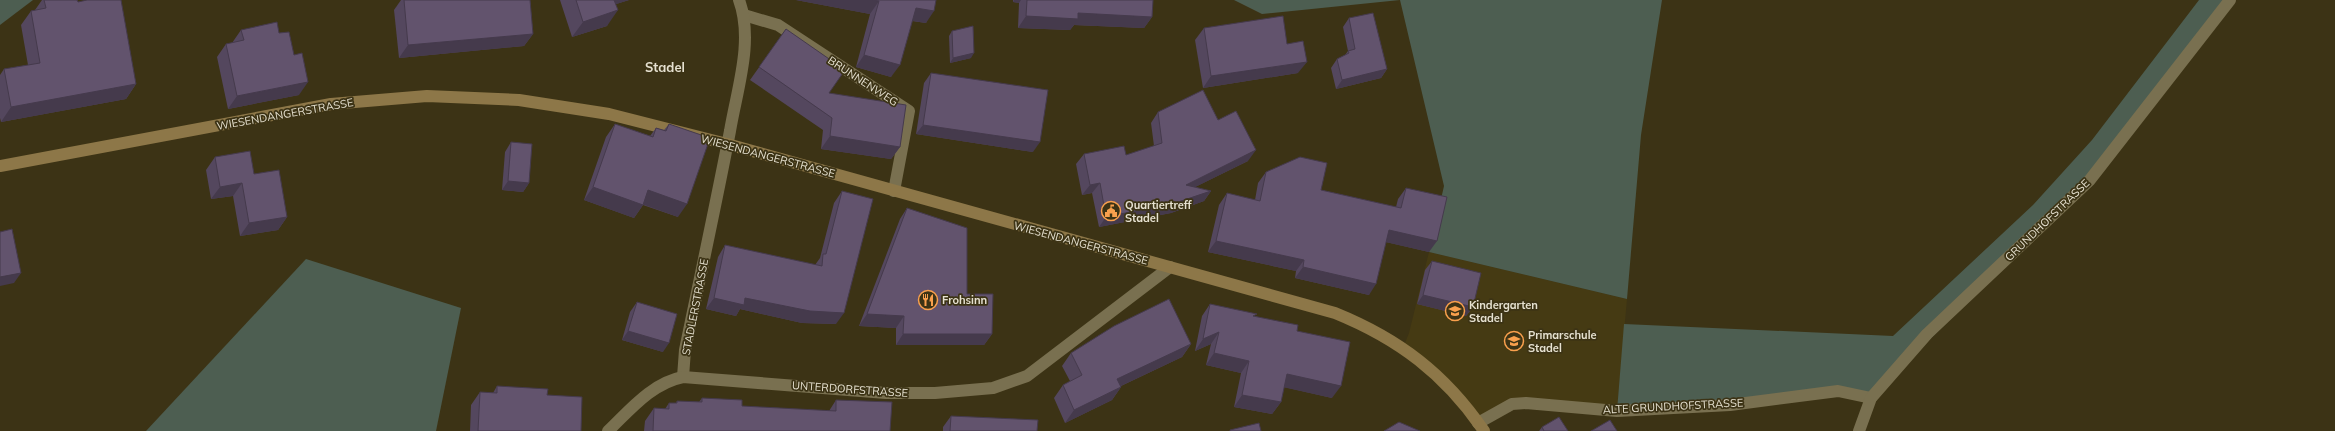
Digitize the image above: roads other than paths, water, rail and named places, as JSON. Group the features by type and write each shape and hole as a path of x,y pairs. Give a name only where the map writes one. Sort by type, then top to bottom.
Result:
{"main road":[{"name":"WIESENDANGERSTRASSE","path":"0,166 331,104 427,96 534,102 609,114 727,144 1335,313 1367,326 1426,364 1446,382 1481,427"}],"street":[{"name":"STADLERSTRASSE","path":"683,377 687,343 727,144 745,45 744,15 739,0"},
{"name":"GRUNDHOFSTRASSE","path":"1859,431 1871,398 1927,334 2089,181 2230,0"},
{"name":"BRUNNENWEG","path":"744,15 778,25 909,111 894,191"},
{"name":"UNTERDORFSTRASSE","path":"683,377 886,393 935,393 993,388 1027,376 1170,267"},
{"path":"608,431 640,400 661,384 683,377"},
{"name":"ALTE GRUNDHOFSTRASSE","path":"1481,427 1512,404 1526,403 1617,411 1730,405 1838,391 1871,398"}],"place":[{"name":"Quartiertreff Stadel","path":"1111,211"},
{"name":"Frohsinn","path":"928,300"},
{"name":"Kindergarten Stadel","path":"1455,311"},
{"name":"Primarschule Stadel","path":"1514,341"}],"district":[{"name":"Stadel","path":"665,67"}]}
